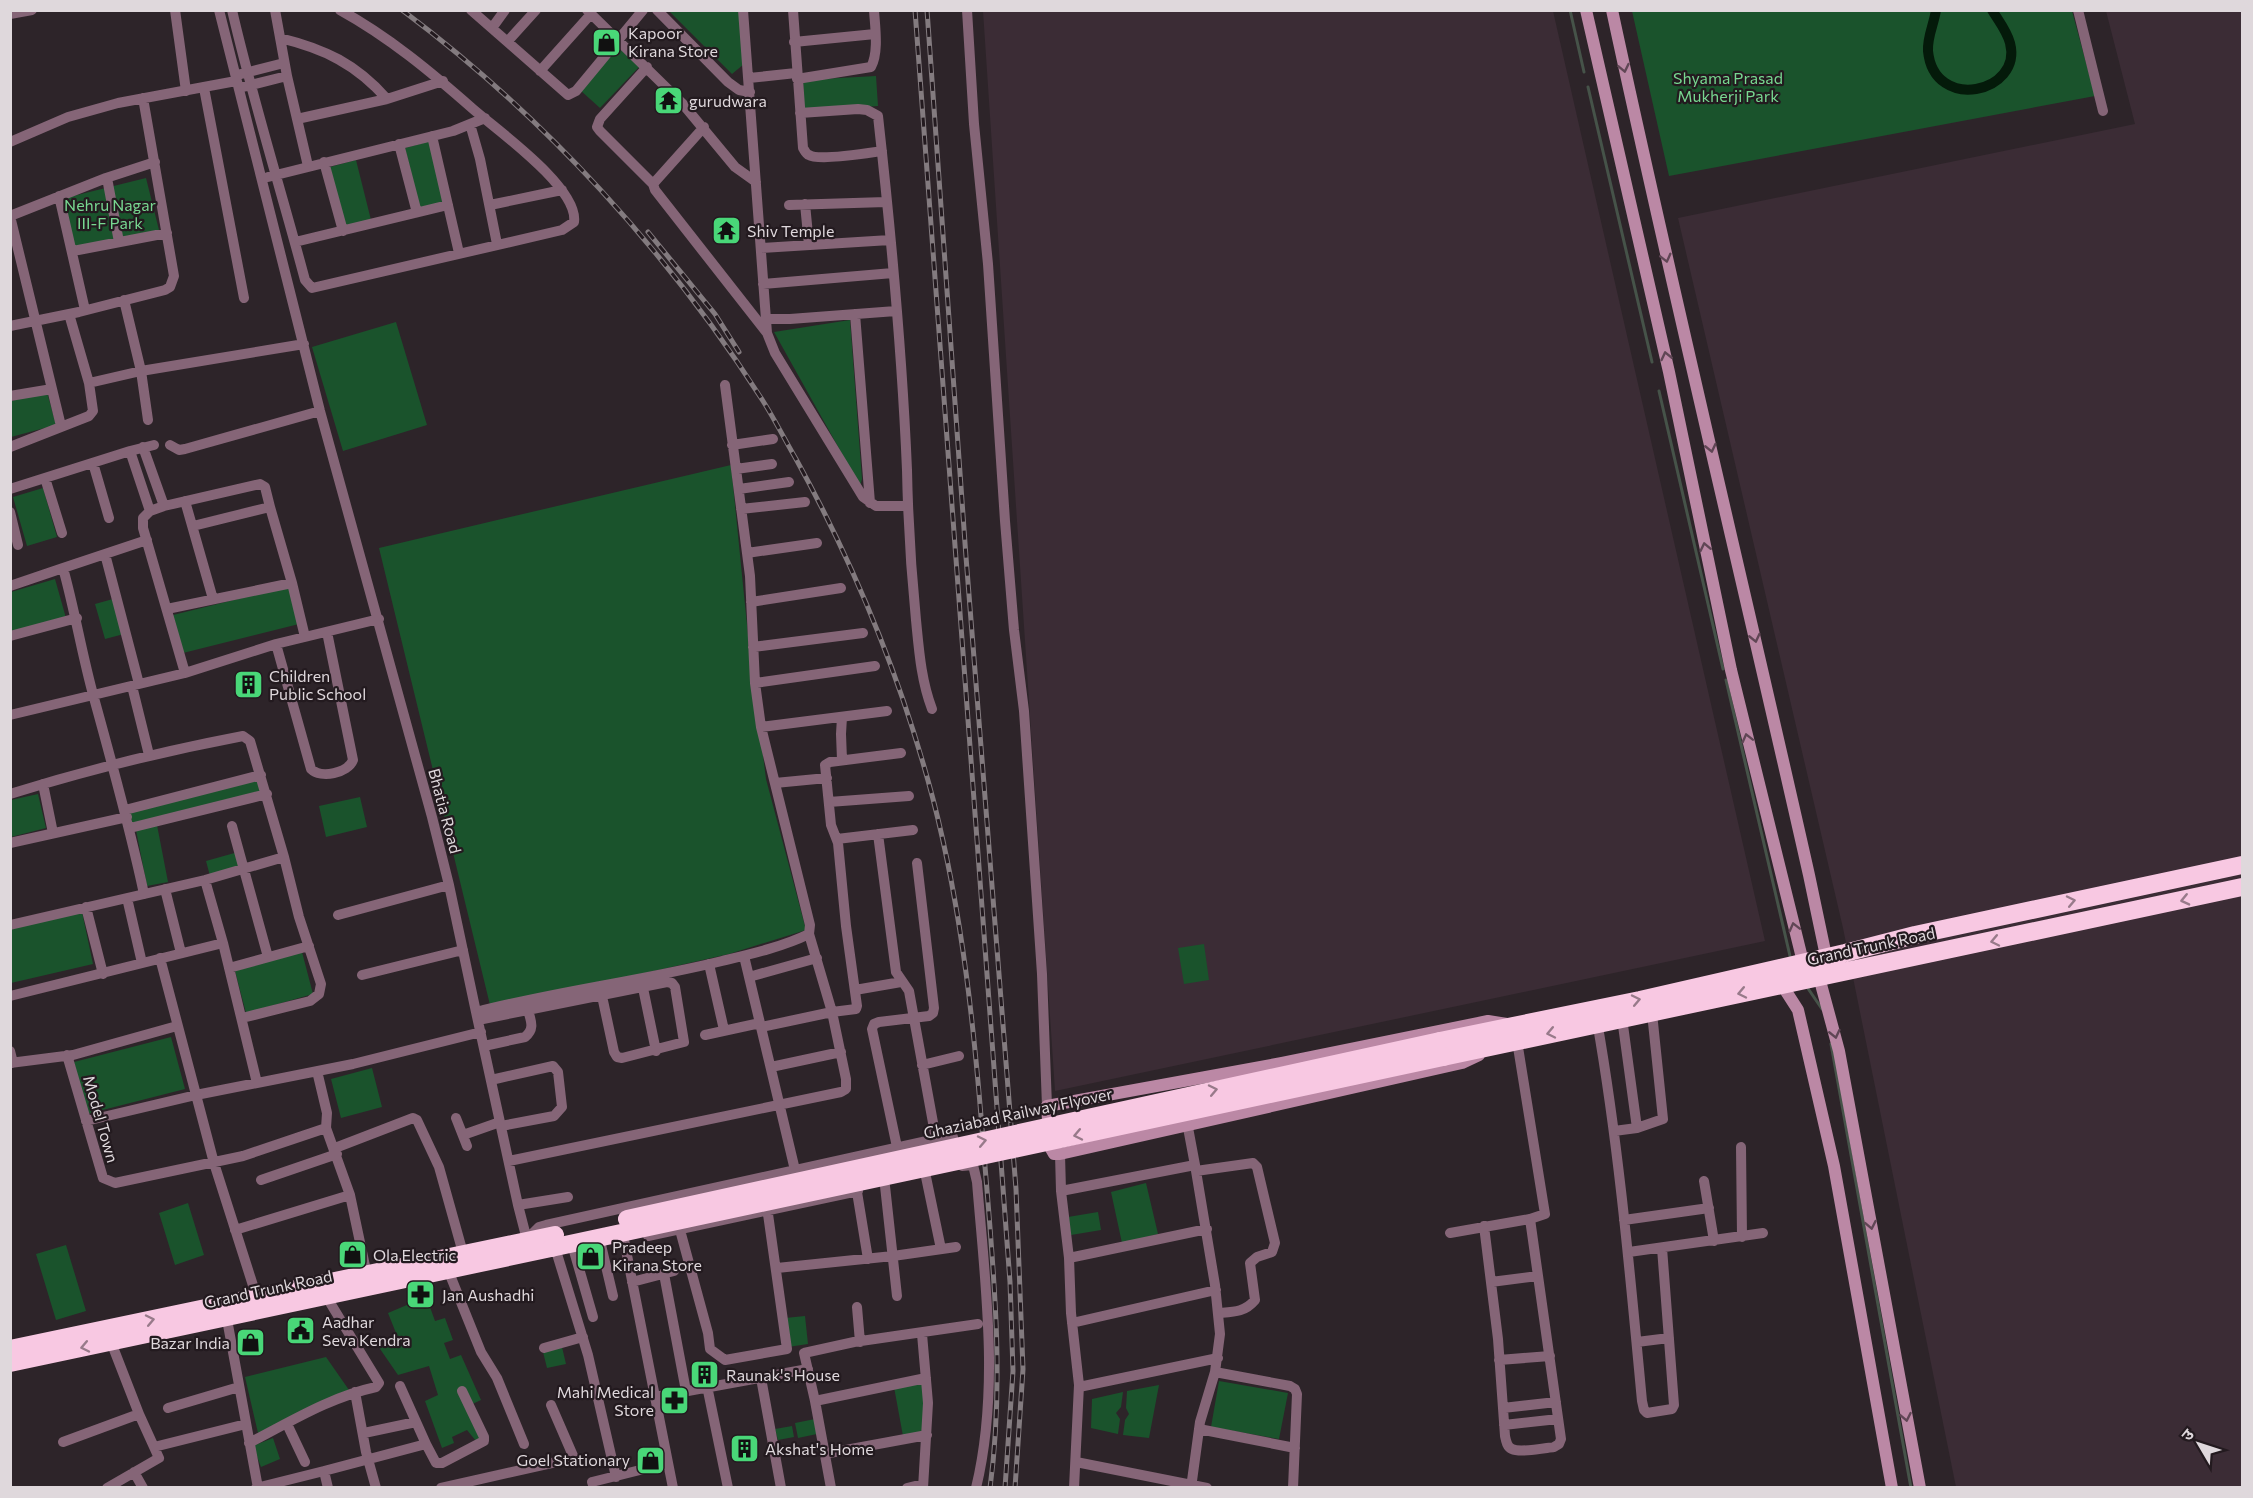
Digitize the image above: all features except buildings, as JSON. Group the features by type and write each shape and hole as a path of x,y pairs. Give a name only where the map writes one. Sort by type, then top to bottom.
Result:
{"highway":[{"name":"Grand Trunk Road","path":"1514,1036 1803,962 2025,911 2242,865"},
{"name":"Grand Trunk Road","path":"1596,1016 1622,1018 1652,1013 2242,887"},
{"path":"2118,891 2123,914"},
{"path":"2025,911 2029,934"},
{"name":"Ghaziabad Railway Flyover","path":"530,1246 555,1246 1441,1049 1514,1036"},
{"name":"Grand Trunk Road","path":"10,1349 225,1311 326,1296 368,1280 463,1253 530,1246"},
{"name":"Grand Trunk Road","path":"10,1363 111,1342 225,1311 257,1298 448,1270 530,1246"}],"street":[{"path":"10,14 32,10"},
{"path":"175,10 186,91"},
{"path":"219,10 240,83 274,175 305,280 312,288 567,228 574,222 575,216 562,190 536,162 443,81 381,35 340,10"},
{"path":"232,10 247,73"},
{"path":"275,10 284,63 308,166"},
{"path":"471,10 568,95 576,91 644,10"},
{"path":"492,28 505,10"},
{"path":"508,41 536,10"},
{"path":"657,10 728,82 739,90 750,92"},
{"path":"743,10 767,333"},
{"path":"793,10 796,76 803,148 807,155 832,157 882,152"},
{"path":"749,78 796,76 871,67 875,34 874,10"},
{"path":"967,10 974,124 988,264 1005,532 1024,711 1042,974 1047,1106 1050,1146 1054,1154 1462,1063 1514,1036"},
{"path":"1586,10 1669,372 1731,670 1803,962 1819,977 1839,1051 1920,1488"},
{"path":"1612,10 1651,194 1758,652 1826,957 1819,977"},
{"path":"2078,10 2103,111"},
{"path":"540,71 589,12 648,67 704,127 735,167 756,182"},
{"path":"794,42 875,34"},
{"path":"280,38 320,50 352,66 387,99"},
{"path":"240,83 247,73 284,63"},
{"path":"648,67 600,119 597,127 653,184 655,190 767,333 775,353 863,497 876,506 907,506"},
{"path":"10,142 68,117 118,103 287,76"},
{"path":"297,119 387,99 443,81"},
{"name":"Bhatia Road","path":"240,83 320,411 379,619 449,885 518,1205 530,1246"},
{"path":"204,88 244,298"},
{"path":"10,326 86,310 170,287 174,276 143,98"},
{"path":"800,113 858,109 874,112 878,116 896,311 907,470 907,506 921,670 924,689 932,709"},
{"path":"262,178 432,136 485,118"},
{"path":"470,124 497,244"},
{"path":"653,184 704,127"},
{"path":"432,136 459,253"},
{"path":"399,144 416,209 415,213"},
{"path":"62,426 10,216 155,162"},
{"path":"324,162 343,231"},
{"path":"107,178 119,242"},
{"path":"490,205 562,190"},
{"path":"59,196 86,310"},
{"path":"789,205 886,201"},
{"path":"805,204 809,245"},
{"path":"295,242 448,205"},
{"path":"73,251 167,233"},
{"path":"761,248 890,240"},
{"path":"764,284 893,273"},
{"path":"124,300 141,371 148,420"},
{"path":"766,319 790,320 896,311"},
{"path":"10,447 89,417 92,413 89,383 69,314"},
{"path":"855,314 870,503"},
{"path":"89,383 141,371 304,344"},
{"path":"509,1161 842,1092 846,1089 832,1012 809,934 810,925 761,727 755,682 747,553 725,385"},
{"path":"10,396 52,388"},
{"path":"170,445 175,449 185,449 320,411"},
{"path":"732,445 773,439"},
{"path":"10,489 149,446 164,506"},
{"path":"130,451 150,511"},
{"path":"93,463 109,518"},
{"path":"736,468 772,464"},
{"path":"45,478 62,533"},
{"path":"739,489 789,482"},
{"path":"185,673 147,540 143,518 150,511 164,506 260,484 265,487 305,638"},
{"path":"185,501 213,599"},
{"path":"741,509 805,502"},
{"path":"193,526 270,507"},
{"path":"10,512 18,546"},
{"path":"10,586 147,540"},
{"path":"747,553 817,543"},
{"path":"105,554 136,685 149,755"},
{"path":"63,568 144,894"},
{"path":"167,609 292,583"},
{"path":"750,602 841,588"},
{"path":"10,636 77,618"},
{"path":"10,716 185,673 276,644 379,619"},
{"path":"276,644 311,769 322,775 351,766 353,760 327,632"},
{"path":"753,647 863,633"},
{"path":"755,682 875,666"},
{"path":"761,727 887,711"},
{"path":"842,717 840,734 842,760"},
{"path":"10,794 149,755 243,736 249,741 267,794 299,917 321,984 319,994 310,1001 242,1018"},
{"path":"705,1035 856,1009 837,839 833,835 831,825 825,765 842,760 901,753"},
{"path":"127,819 261,775"},
{"path":"775,783 826,778"},
{"path":"43,784 53,833"},
{"path":"10,843 267,794"},
{"path":"829,802 909,796"},
{"path":"232,826 268,957"},
{"path":"837,839 913,830"},
{"path":"878,834 896,972 909,991 936,1139"},
{"path":"10,925 205,880 284,857"},
{"path":"897,1147 872,1029 874,1024 879,1022 929,1016 933,1013 917,863"},
{"path":"205,880 223,943 257,1083"},
{"path":"338,915 449,885"},
{"path":"165,889 181,953"},
{"path":"127,898 142,963"},
{"path":"86,907 103,974"},
{"path":"477,1016 525,999 672,974 744,956 809,934"},
{"path":"10,996 223,943"},
{"path":"229,968 309,946"},
{"path":"362,975 463,950"},
{"path":"744,956 795,1170"},
{"path":"160,958 214,1163 257,1298"},
{"path":"750,977 817,958"},
{"path":"709,964 724,1030"},
{"path":"477,1016 528,1010 667,982 672,983 675,987 684,1042 656,1051 617,1057 602,996"},
{"path":"855,990 901,982"},
{"path":"1782,985 1798,1010 1834,1166 1892,1488"},
{"path":"643,988 656,1051"},
{"path":"483,1046 525,1037 530,1033 532,1027 528,1010"},
{"path":"1614,1131 1637,1128 1661,1120 1664,1114 1652,1013"},
{"path":"1596,1016 1614,1131 1629,1252 1644,1410 1647,1413 1672,1409 1674,1405 1662,1248"},
{"path":"1622,1018 1637,1128"},
{"path":"1047,1106 1488,1021 1514,1036 1546,1211 1542,1216 1530,1219 1450,1233"},
{"path":"10,1051 12,1063 70,1055 177,1026"},
{"path":"86,1121 196,1095 317,1071 481,1032"},
{"path":"771,1067 840,1052"},
{"name":"Model Town","path":"70,1055 103,1178 115,1183 214,1163"},
{"path":"922,1065 959,1056"},
{"path":"463,1135 500,1124 554,1116 562,1107 558,1072 553,1066 491,1080"},
{"path":"317,1071 327,1113 326,1128 350,1195 368,1280"},
{"path":"1179,1082 1207,1228 1220,1313 1218,1358 1200,1429 1191,1486"},
{"path":"261,1180 413,1118 417,1120 439,1167 463,1253"},
{"path":"456,1118 467,1146"},
{"path":"214,1163 262,1150 326,1128"},
{"path":"530,1246 539,1227 546,1225 950,1136 955,1139 958,1167"},
{"path":"1741,1147 1742,1237"},
{"path":"1060,1154 1060,1191 1069,1258 1072,1323 1079,1387 1074,1488"},
{"path":"1060,1191 1196,1168 1252,1163 1257,1167 1275,1243 1272,1252 1257,1257 1250,1263 1255,1300 1250,1307 1242,1311 1220,1313"},
{"path":"555,1246 574,1251 955,1171 958,1167 973,1166 990,1337 985,1432 976,1488"},
{"path":"680,1230 708,1333 710,1349 725,1360 787,1349 764,1177"},
{"path":"926,1177 940,1249"},
{"path":"1704,1181 1714,1241"},
{"path":"885,1186 897,1296"},
{"path":"857,1192 868,1259"},
{"path":"236,1230 350,1195"},
{"path":"518,1205 568,1197"},
{"path":"1624,1220 1709,1208"},
{"path":"1484,1226 1508,1446 1512,1449 1554,1447 1561,1439 1530,1219"},
{"path":"1069,1258 1207,1228"},
{"path":"1629,1252 1763,1233"},
{"path":"624,1240 673,1488"},
{"path":"601,1245 613,1296"},
{"path":"555,1246 583,1337 616,1477"},
{"path":"777,1268 956,1247"},
{"path":"574,1251 592,1317"},
{"path":"448,1270 481,1352 497,1378 524,1444"},
{"path":"632,1282 669,1272 686,1391"},
{"path":"1491,1282 1538,1276"},
{"path":"1072,1323 1216,1290"},
{"path":"249,1443 355,1392 376,1387 379,1383 326,1296"},
{"path":"857,1307 860,1341"},
{"path":"225,1311 257,1487 426,1444"},
{"path":"831,1488 816,1401 804,1353 860,1341 978,1324"},
{"path":"907,1488 923,1486 928,1403 921,1334"},
{"path":"544,1348 583,1337"},
{"path":"1637,1342 1670,1338"},
{"path":"108,1488 159,1458 111,1342"},
{"path":"1499,1360 1550,1356"},
{"path":"1079,1387 1218,1358"},
{"path":"655,1397 808,1369"},
{"path":"1215,1372 1290,1386 1295,1389 1298,1394 1293,1488"},
{"path":"761,1378 781,1488"},
{"path":"816,1401 926,1378"},
{"path":"168,1408 239,1386"},
{"path":"400,1386 432,1459 436,1463 442,1463 484,1442 484,1437 462,1390"},
{"path":"707,1386 728,1488"},
{"path":"355,1392 376,1488"},
{"path":"1503,1408 1556,1402"},
{"path":"441,1488 574,1458 551,1405"},
{"path":"63,1442 139,1414"},
{"path":"1504,1425 1558,1419"},
{"path":"364,1433 416,1422"},
{"path":"154,1447 246,1424"},
{"path":"286,1424 305,1462"},
{"path":"1200,1429 1295,1448"},
{"path":"824,1454 927,1435"},
{"path":"1076,1462 1207,1488"},
{"path":"594,1488 592,1482 668,1463"},
{"path":"324,1471 328,1488"},
{"path":"134,1472 143,1488"}],"shaded area":[{"path":"983,11 1553,11 1765,941 1055,1091"},
{"path":"2106,11 2242,11 2242,1487 1956,1487 1843,928 1678,218 2135,124"}],"green space":[{"path":"669,11 739,11 744,64 732,74"},
{"name":"Shyama Prasad Mukherji Park","path":"1632,11 2072,11 2095,96 1669,176"},
{"path":"619,48 639,67 600,108 580,90"},
{"path":"876,76 878,106 804,111 803,80"},
{"path":"430,141 445,202 420,209 405,148"},
{"path":"356,160 371,220 345,226 330,167"},
{"name":"Nehru Nagar III-F Park","path":"146,178 159,230 74,251 61,199"},
{"path":"850,320 862,479 860,486 774,332"},
{"path":"396,322 427,425 343,451 312,347"},
{"path":"47,392 56,425 11,437 11,401"},
{"path":"731,465 749,645 766,779 806,930 729,954 490,1005 379,548"},
{"path":"43,488 57,537 27,546 13,497"},
{"path":"55,579 66,618 11,633 11,592"},
{"path":"290,586 299,624 183,653 173,615"},
{"path":"113,599 124,634 105,639 95,604"},
{"path":"257,777 262,793 133,825 129,811"},
{"path":"38,794 46,828 11,837 11,800"},
{"path":"360,797 367,827 326,837 319,806"},
{"path":"157,825 168,882 147,886 136,830"},
{"path":"238,852 242,867 210,876 206,861"},
{"path":"82,912 93,964 11,983 10,928"},
{"path":"1204,944 1209,980 1184,984 1178,948"},
{"path":"302,952 313,994 246,1013 235,971"},
{"path":"171,1037 185,1089 87,1114 74,1062"},
{"path":"372,1068 382,1107 341,1118 331,1079"},
{"path":"1146,1183 1158,1234 1122,1243 1111,1192"},
{"path":"188,1203 204,1255 175,1265 159,1213"},
{"path":"1098,1212 1101,1230 1071,1235 1068,1217"},
{"path":"66,1245 86,1311 56,1320 36,1254"},
{"path":"414,1302 417,1308 430,1307 435,1321 445,1318 453,1340 444,1343 450,1359 461,1355 481,1400 466,1407 481,1437 476,1441 467,1430 452,1437 454,1443 442,1448 425,1401 438,1395 429,1366 398,1375 378,1346 398,1338 388,1313"},
{"path":"805,1316 808,1344 788,1347 785,1318"},
{"path":"562,1347 566,1364 547,1368 543,1352"},
{"path":"326,1357 349,1390 258,1433 245,1377"},
{"path":"1219,1381 1288,1393 1279,1439 1211,1427"},
{"path":"924,1382 923,1433 903,1436 894,1387"},
{"path":"1159,1385 1149,1438 1123,1435 1125,1420 1129,1414 1126,1408 1127,1391"},
{"path":"1123,1392 1121,1407 1116,1413 1120,1419 1118,1434 1091,1428 1092,1399"},
{"path":"815,1419 817,1434 798,1438 795,1423"},
{"path":"792,1426 794,1437 778,1440 775,1429"},
{"path":"273,1438 280,1459 261,1467 253,1446"}],"waterway":[{"path":"1570,10 1584,72"},
{"path":"1936,10 1928,46 1934,71 1945,83 1960,89 1976,89 1991,84 2004,74 2010,60 2009,39 1992,10"},
{"path":"1588,87 1652,362"},
{"path":"1659,391 1723,669"},
{"path":"1726,680 1790,956"},
{"path":"1807,987 1822,1009"},
{"path":"1831,1044 1911,1488"}],"railway":[{"path":"402,10 454,51 554,141 600,189 686,292 726,346 776,423 818,499 875,625 907,711 933,799 960,931 972,1020 996,1321 997,1405 990,1488"},
{"path":"915,10 1010,1282 1013,1371 1005,1488"},
{"path":"927,10 966,557 1016,1189 1023,1369 1015,1488"},
{"path":"648,232 715,314 739,352"}],"place":[{"name":"Kapoor Kirana Store","path":"607,42"},
{"name":"gurudwara","path":"668,101"},
{"name":"Shiv Temple","path":"726,231"},
{"name":"Children Public School","path":"248,685"},
{"name":"Ola Electric","path":"352,1255"},
{"name":"Pradeep Kirana Store","path":"591,1256"},
{"name":"Jan Aushadhi","path":"421,1295"},
{"name":"Aadhar Seva Kendra","path":"301,1331"},
{"name":"Bazar India","path":"251,1343"},
{"name":"Raunak's House","path":"705,1375"},
{"name":"Mahi Medical Store","path":"675,1401"},
{"name":"Akshat's Home","path":"744,1449"},
{"name":"Goel Stationary","path":"651,1460"}]}
